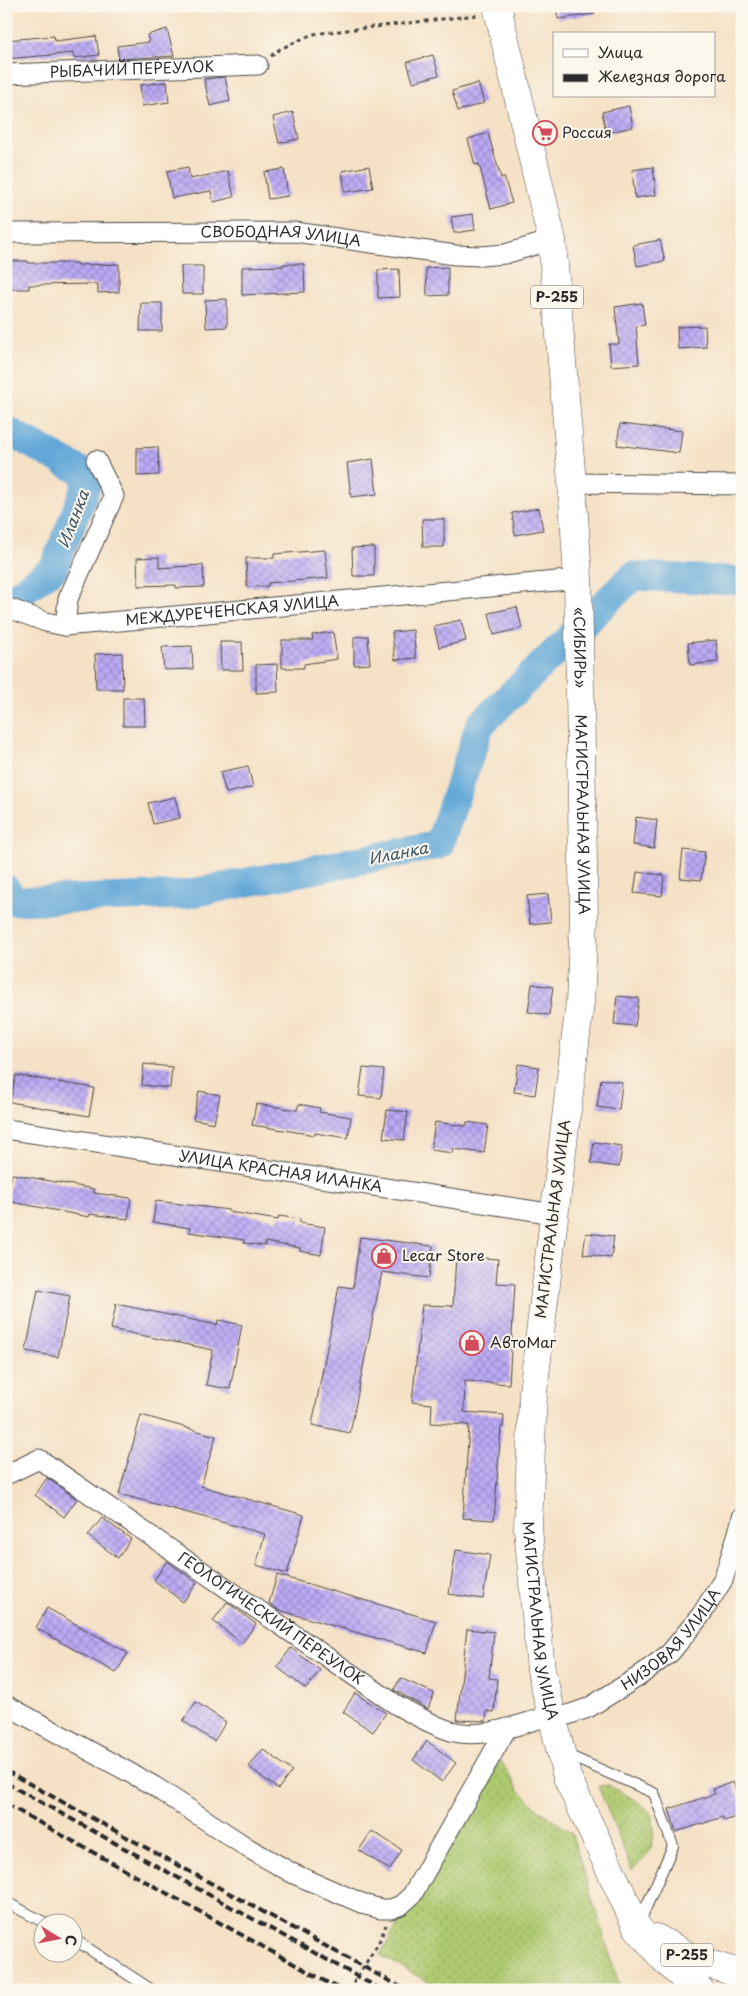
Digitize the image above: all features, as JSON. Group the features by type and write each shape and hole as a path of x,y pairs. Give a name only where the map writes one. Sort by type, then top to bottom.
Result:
{"main road":[{"name":"Р-255","path":"498,10 552,240 572,483 578,586"},
{"name":"«СИБИРЬ»","path":"578,586 582,702"},
{"name":"МАГИСТРАЛЬНАЯ УЛИЦА","path":"582,702 583,960 580,1002 533,1392 528,1528 541,1670 567,1777 638,1927"},
{"name":"Р-255","path":"638,1927 695,1960 742,1974"},
{"name":"Р-255","path":"638,1927 662,1958 688,1982 700,1990"}],"street":[{"name":"РЫБАЧИЙ ПЕРЕУЛОК","path":"6,74 258,65"},
{"name":"СВОБОДНАЯ УЛИЦА","path":"6,232 295,232 455,255 482,256 505,254 552,240"},
{"path":"6,607 65,626 68,598 114,496 96,460"},
{"path":"572,483 742,485"},
{"name":"МЕЖДУРЕЧЕНСКАЯ УЛИЦА","path":"65,626 578,586"},
{"name":"УЛИЦА КРАСНАЯ ИЛАНКА","path":"6,1129 554,1214"},
{"name":"ГЕОЛОГИЧЕСКИЙ ПЕРЕУЛОК","path":"6,1475 39,1459 395,1704 431,1723 452,1731 471,1734 507,1728 552,1717"},
{"name":"НИЗОВАЯ УЛИЦА","path":"552,1717 588,1708 638,1678 670,1654 701,1615 723,1580 742,1517"},
{"path":"6,1705 154,1786 248,1848 294,1874 366,1905 391,1910 401,1905 412,1895 507,1728"}],"lane":[{"path":"561,1752 654,1793 673,1846 638,1927"},
{"path":"6,1902 32,1916"},
{"path":"82,1944 152,1990"}],"path":[{"path":"258,65 280,49 313,34 498,10"},
{"path":"350,1990 379,1942 391,1910"}],"green space":[{"path":"495,1759 501,1761 518,1789 539,1810 571,1832 621,1990 443,1990 380,1955"},
{"path":"608,1785 643,1805 652,1817 654,1834 650,1850 632,1870 598,1786"}],"building":[{"path":"556,6 594,6 595,14 558,19"},
{"path":"167,29 174,56 119,59 117,46 149,42 147,35"},
{"path":"54,36 55,41 96,36 99,55 74,58 73,53 6,59 6,40"},
{"path":"433,55 439,75 413,82 407,62"},
{"path":"225,77 230,101 210,106 204,79"},
{"path":"167,82 169,102 142,106 140,85"},
{"path":"478,83 484,103 458,111 452,91"},
{"path":"629,106 633,127 606,133 602,112"},
{"path":"293,112 299,139 279,143 273,117"},
{"path":"488,133 501,178 504,177 512,203 491,209 479,164 475,165 468,139"},
{"path":"369,166 373,188 345,192 342,171"},
{"path":"188,167 190,179 228,171 234,197 213,202 211,191 172,198 167,171"},
{"path":"653,167 656,195 635,198 632,170"},
{"path":"284,169 288,196 268,199 264,172"},
{"path":"473,214 475,230 454,233 451,217"},
{"path":"660,240 665,261 637,266 633,245"},
{"path":"7,261 78,263 78,265 119,264 119,292 98,293 98,284 29,285 29,289 8,289"},
{"path":"283,264 304,264 305,292 242,295 242,267 283,266"},
{"path":"181,266 203,266 203,294 182,294"},
{"path":"448,267 448,295 427,296 426,268"},
{"path":"399,269 400,297 378,298 378,270"},
{"path":"227,299 227,327 206,328 205,300"},
{"path":"141,303 162,303 162,331 140,331"},
{"path":"642,303 645,325 636,326 639,364 611,366 609,344 619,344 615,307"},
{"path":"705,326 706,347 678,349 677,327"},
{"path":"620,424 682,431 679,453 617,445"},
{"path":"158,447 159,475 137,476 137,448"},
{"path":"373,459 377,494 351,497 347,463"},
{"path":"539,508 543,530 515,535 512,513"},
{"path":"422,519 444,519 444,547 423,547"},
{"path":"374,547 374,576 353,576 352,548"},
{"path":"325,550 328,578 268,583 268,586 247,587 246,558 274,558 274,554"},
{"path":"159,557 159,568 203,565 204,587 176,588 176,585 138,586 137,558"},
{"path":"517,607 522,628 494,635 489,613"},
{"path":"461,620 466,641 439,647 434,626"},
{"path":"413,630 416,658 395,660 392,632"},
{"path":"333,632 337,659 304,664 304,668 282,668 282,640 313,640 312,635"},
{"path":"368,636 370,664 354,665 354,637"},
{"path":"716,640 718,662 690,665 688,643"},
{"path":"220,642 242,642 243,670 221,670"},
{"path":"192,646 193,669 164,670 162,647"},
{"path":"122,653 123,689 96,689 95,654"},
{"path":"277,664 278,692 256,693 256,665"},
{"path":"123,698 144,698 145,726 123,726"},
{"path":"248,766 253,787 226,793 220,772"},
{"path":"175,797 180,818 153,824 148,803"},
{"path":"636,817 657,820 654,848 633,845"},
{"path":"683,850 705,852 701,880 680,878"},
{"path":"637,872 664,875 662,896 634,893"},
{"path":"548,894 551,922 530,924 527,896"},
{"path":"532,984 553,987 549,1015 528,1012"},
{"path":"617,996 639,998 635,1026 614,1024"},
{"path":"144,1064 172,1067 170,1088 142,1085"},
{"path":"518,1064 539,1067 535,1095 514,1092"},
{"path":"363,1068 384,1070 381,1098 359,1096"},
{"path":"16,1075 94,1088 89,1116 10,1102"},
{"path":"601,1079 622,1082 619,1110 597,1107"},
{"path":"199,1091 220,1095 214,1123 193,1119"},
{"path":"256,1104 297,1110 299,1104 320,1108 319,1112 351,1117 348,1138 252,1125"},
{"path":"387,1110 408,1112 404,1140 383,1138"},
{"path":"435,1122 466,1126 467,1122 488,1125 484,1153 453,1149 453,1153 431,1150"},
{"path":"594,1142 622,1146 619,1167 591,1163"},
{"path":"12,1174 94,1189 94,1193 131,1198 128,1219 90,1214 89,1217 7,1201"},
{"path":"156,1201 229,1210 229,1212 278,1220 279,1216 300,1219 300,1223 325,1227 321,1255 300,1251 300,1248 265,1242 265,1246 244,1243 244,1240 189,1232 190,1228 153,1222"},
{"path":"586,1233 614,1236 611,1258 583,1254"},
{"path":"360,1237 433,1246 429,1278 382,1272 350,1433 312,1425 339,1286 353,1288"},
{"path":"456,1256 498,1259 496,1283 515,1284 509,1384 465,1381 464,1412 504,1415 503,1427 501,1427 494,1520 463,1518 469,1425 431,1423 432,1404 412,1402 422,1305 453,1306"},
{"path":"38,1290 70,1296 58,1357 26,1351"},
{"path":"116,1304 217,1325 218,1320 242,1325 230,1389 206,1385 213,1350 111,1329"},
{"path":"141,1415 216,1436 201,1486 304,1515 287,1574 256,1565 265,1534 119,1494"},
{"path":"47,1478 77,1499 64,1517 35,1495"},
{"path":"102,1518 131,1539 118,1558 88,1536"},
{"path":"456,1550 490,1555 483,1599 449,1594"},
{"path":"167,1561 197,1583 183,1602 154,1580"},
{"path":"277,1575 436,1621 427,1653 279,1610 269,1603"},
{"path":"227,1602 256,1624 242,1643 213,1621"},
{"path":"47,1608 128,1653 116,1673 36,1628"},
{"path":"467,1629 494,1632 489,1678 497,1679 494,1712 487,1711 486,1721 457,1720"},
{"path":"291,1648 320,1670 306,1689 277,1667"},
{"path":"400,1678 434,1693 428,1709 394,1690"},
{"path":"355,1693 386,1713 373,1732 343,1712"},
{"path":"196,1702 226,1722 214,1741 183,1721"},
{"path":"427,1741 456,1763 442,1782 413,1760"},
{"path":"263,1749 292,1771 278,1789 249,1767"},
{"path":"733,1782 742,1807 742,1815 724,1821 723,1817 676,1832 669,1809 715,1794 713,1789"},
{"path":"372,1831 402,1850 390,1870 359,1850"}],"waterway":[{"name":"Иланка","path":"6,430 90,476 54,568 6,603"},
{"name":"Иланка","path":"6,889 15,901 182,895 439,845 480,725 633,576 742,581"}],"railway":[{"path":"6,1771 406,1990"},
{"path":"6,1783 382,1990"},
{"path":"6,1804 341,1990"}],"place":[{"name":"Россия","path":"545,133"},
{"name":"Lecar Store","path":"384,1256"},
{"name":"АвтоМаг","path":"472,1343"}]}
